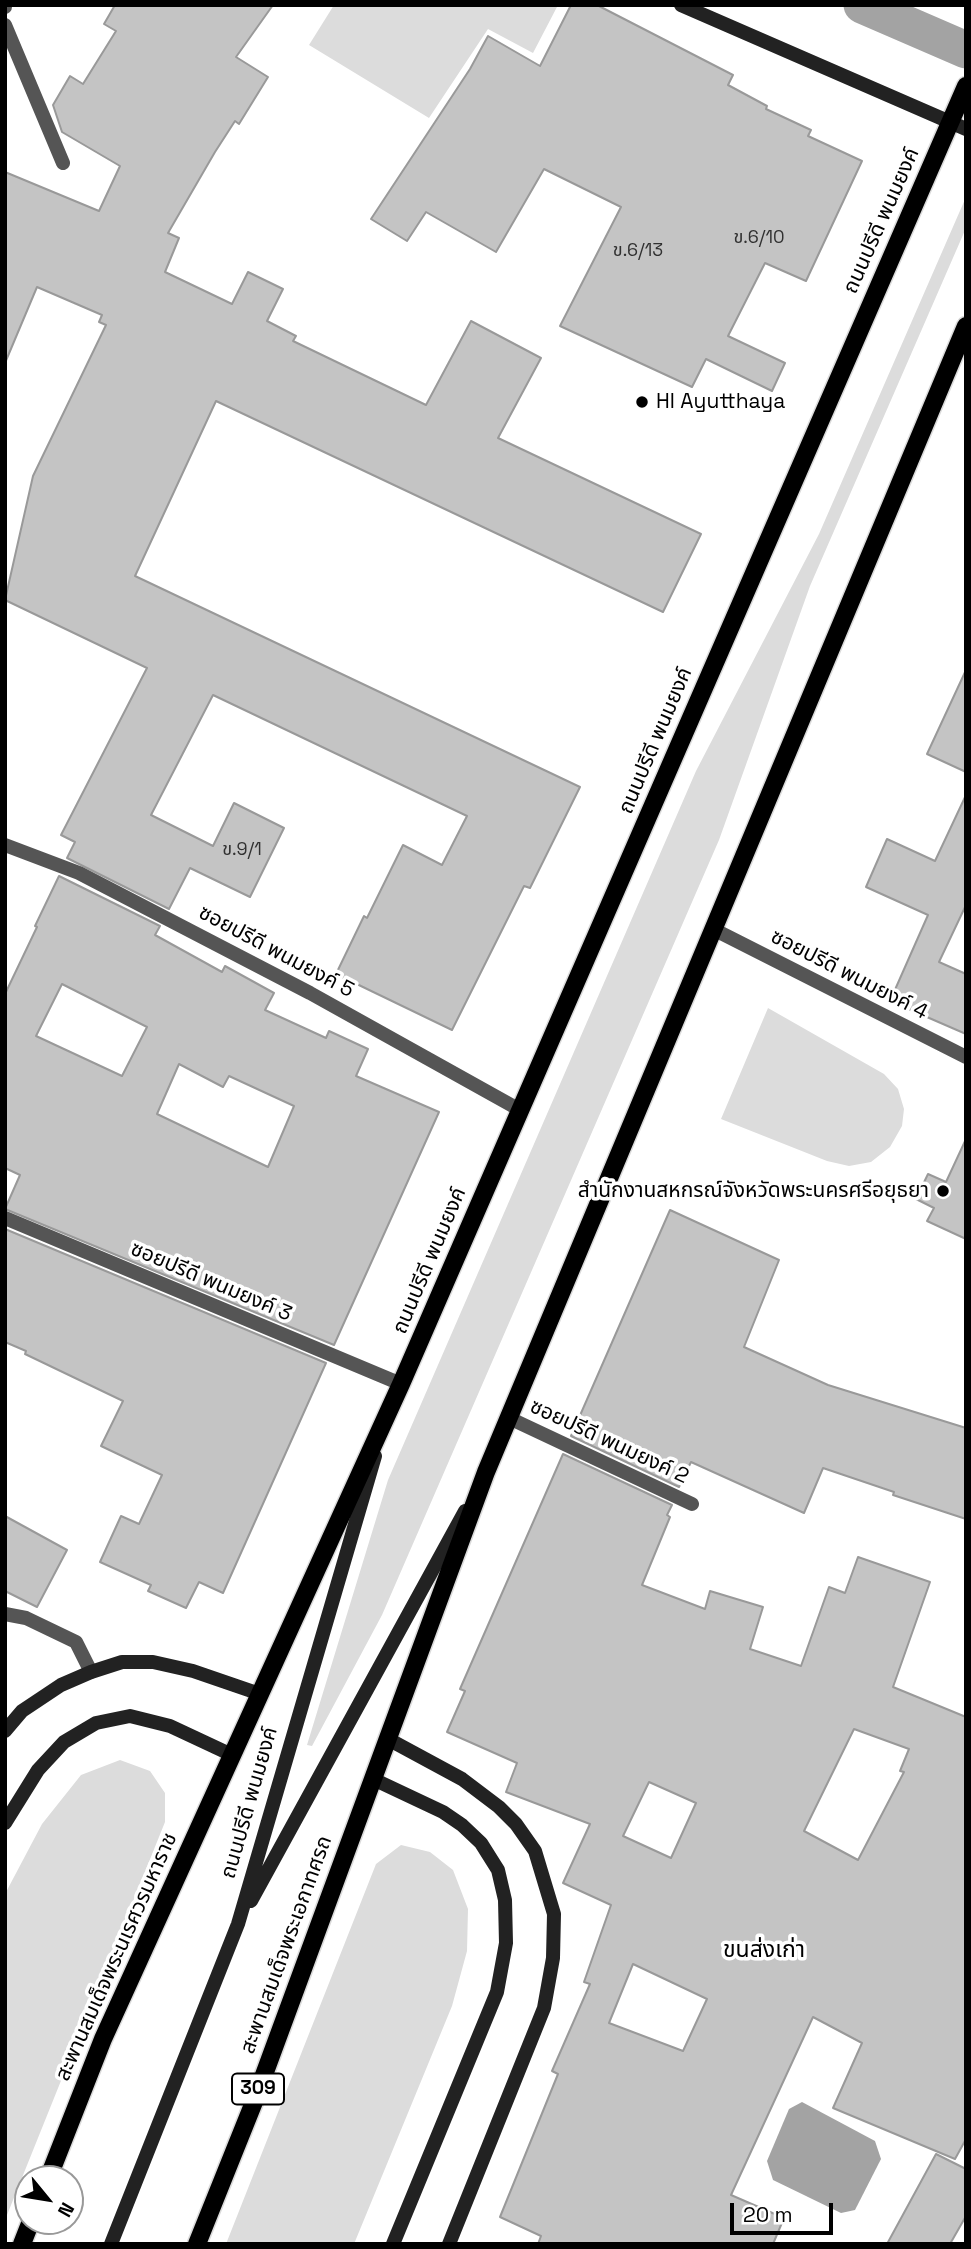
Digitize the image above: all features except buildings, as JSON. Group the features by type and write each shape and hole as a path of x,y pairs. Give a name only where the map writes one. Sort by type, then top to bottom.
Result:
{"main road":[{"path":"681,5 958,126"},
{"name":"ถนนปรีดี พนมยงค์","path":"232,1755 388,1414 520,1110 958,126 964,89"},
{"name":"ถนนปรีดี พนมยงค์","path":"373,1779 486,1472 966,326"},
{"name":"ถนนปรีดี พนมยงค์","path":"111,2244 238,1924 388,1414"},
{"name":"ถนนปรีดี พนมยงค์","path":"238,1924 486,1472"},
{"path":"5,1731 22,1711 61,1685 122,1662 153,1662 193,1671 260,1694"},
{"path":"5,1823 38,1770 64,1742 96,1723 130,1716 170,1726 232,1755"},
{"path":"388,1739 462,1779 499,1807 516,1824 535,1851 554,1914 554,1958 544,2008 449,2244"},
{"name":"สะพานสมเด็จพระนเรศวรมหาราช","path":"53,2165 103,2039 232,1755"},
{"path":"373,1779 443,1812 462,1825 481,1843 498,1870 505,1900 506,1943 497,1992 393,2244"},
{"name":"สะพานสมเด็จพระเอกาทศรถ","path":"197,2244 254,2102 373,1779"}],"street":[{"path":"5,25 63,163"},
{"name":"ซอยปรีดี พนมยงค์ 5","path":"5,845 79,873 310,993 520,1110"},
{"name":"ซอยปรีดี พนมยงค์ 4","path":"713,929 966,1058"},
{"name":"ซอยปรีดี พนมยงค์ 3","path":"5,1218 401,1384"},
{"name":"ซอยปรีดี พนมยงค์ 2","path":"509,1418 692,1504"},
{"path":"5,1614 26,1618 76,1642 91,1672"}],"shaded area":[{"path":"334,5 558,5 533,53 488,29 429,118 309,45"},
{"path":"966,197 966,228 810,586 719,840 382,1615 312,1746 307,1745 388,1480 696,771 819,534"},
{"path":"768,1008 884,1074 898,1089 904,1109 902,1126 890,1147 871,1162 849,1166 827,1161 721,1119"},
{"path":"120,1760 150,1771 165,1793 165,1822 27,2165 14,2165 14,2198 5,2220 5,1894 42,1824 81,1775"},
{"path":"401,1845 430,1852 453,1870 468,1909 467,1951 452,2006 354,2244 226,2244 376,1864"},
{"path":"802,2102 875,2141 881,2159 855,2210 841,2213 773,2180 767,2161 789,2109"}],"waterway":[{"path":"862,5 966,50"}],"place":[{"name":"HI Ayutthaya","path":"642,402"},
{"name":"สํานักงานสหกรณ์จังหวัดพระนครศรีอยุธยา","path":"943,1191"}],"district":[{"name":"ขนส่งเก่า","path":"764,1951"}]}
